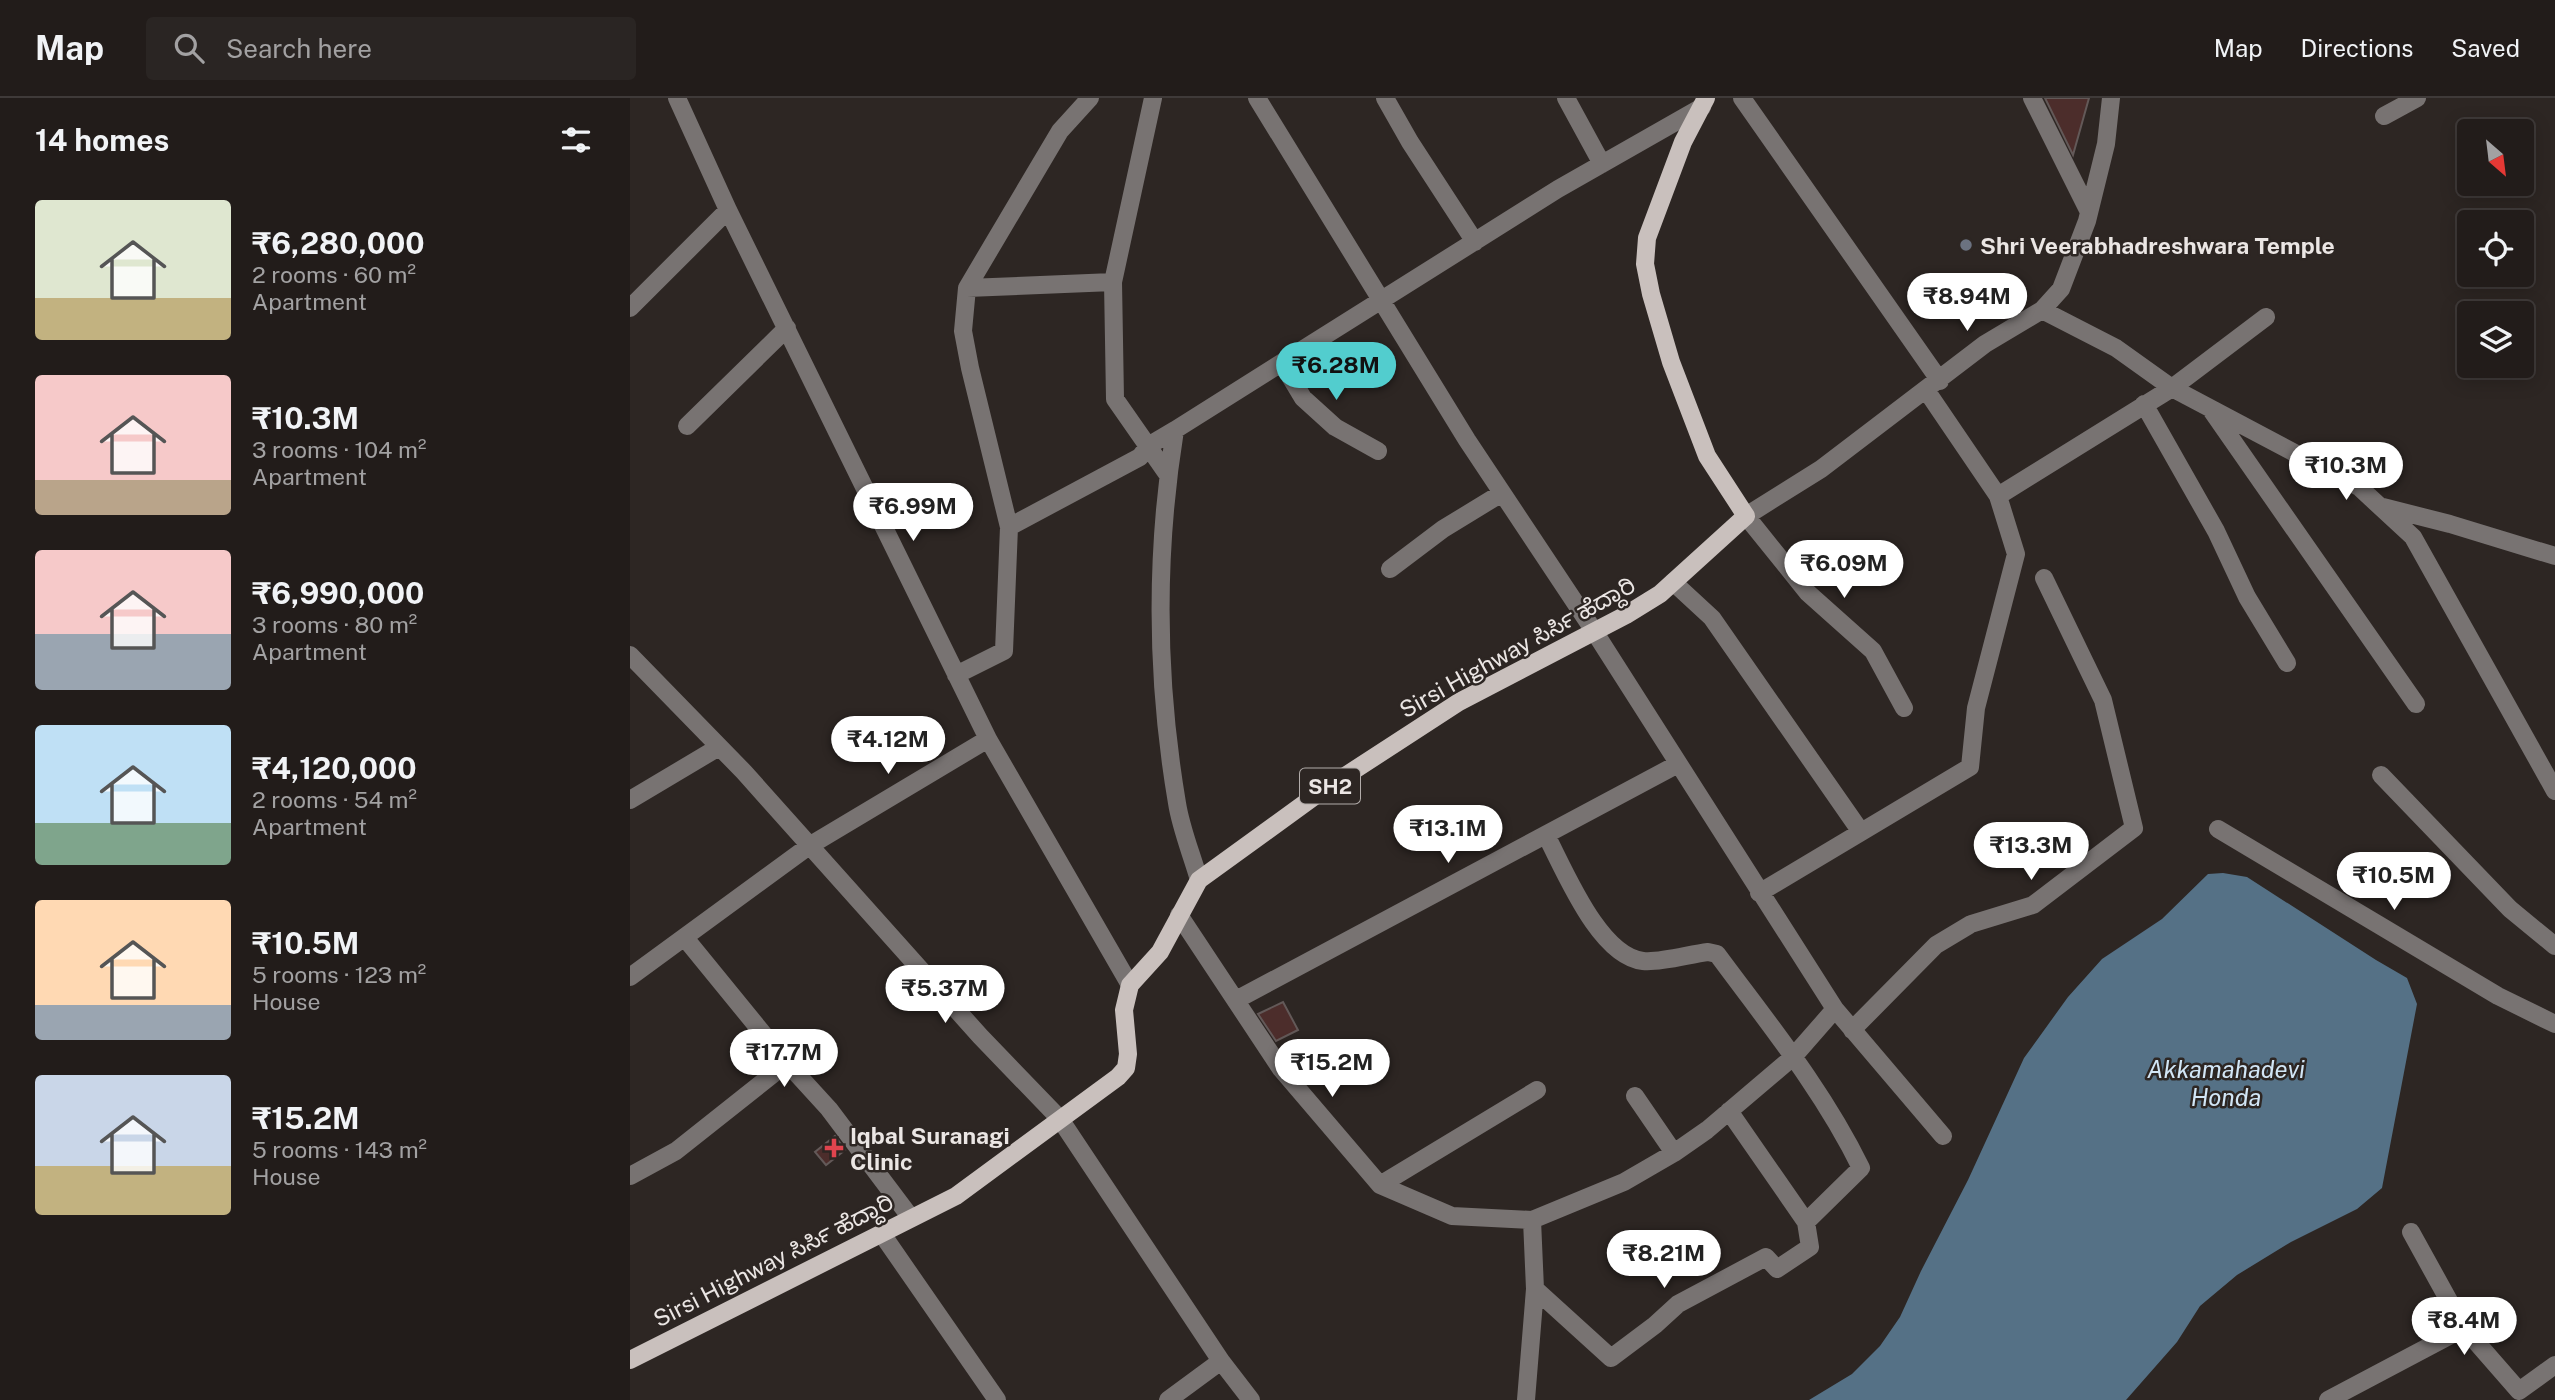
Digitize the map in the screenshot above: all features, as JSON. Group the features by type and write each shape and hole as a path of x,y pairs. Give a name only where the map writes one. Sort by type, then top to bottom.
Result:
{"main road":[{"path":"1704,102 1683,142 1647,238 1645,264 1651,295 1671,362 1707,456 1746,516"},
{"name":"Sirsi Highway ಸಿರ್ಸಿ ಹೆದ್ದಾರಿ","path":"630,1360 956,1196 1118,1077 1126,1068 1128,1054 1125,1010 1130,985 1160,952 1199,880 1319,793 1459,702 1626,615 1660,594 1746,516"}],"street":[{"path":"677,98 729,210 988,739 1130,985"},
{"path":"956,675 1004,651 1009,527 963,331 967,288 1060,131 1090,98"},
{"path":"1153,98 1113,282 1115,398 1168,475"},
{"path":"1257,98 1502,493 1594,631 1835,1009 1943,1136"},
{"path":"1385,98 1410,142 1475,242"},
{"path":"1566,98 1602,164"},
{"path":"1742,98 1933,385 1998,496 2016,554 1976,709 1970,767 1759,893"},
{"path":"2032,98 2089,212"},
{"path":"1903,708 1873,651 1808,593 1746,516 1821,469 1985,344 2042,310 2061,289 2089,212 2106,144 2111,98"},
{"path":"2384,116 2417,98"},
{"path":"1009,527 1140,457 1148,446 1704,102"},
{"path":"630,308 729,210"},
{"path":"967,288 1113,282"},
{"path":"2042,310 2116,348 2172,388 2359,487 2413,537 2555,792"},
{"path":"1998,496 2172,388 2266,317"},
{"path":"687,426 788,328"},
{"path":"1282,363 1303,398 1335,427 1378,451"},
{"path":"2144,404 2216,531 2247,597 2287,663"},
{"path":"2209,407 2416,704"},
{"path":"1175,430 1168,475 1159,594 1161,662 1177,805 1199,880"},
{"path":"1390,569 1443,529 1502,493"},
{"path":"2380,506 2555,556"},
{"path":"1852,1030 1936,945 1971,924 2033,905 2134,828 2103,700 2044,578"},
{"path":"1673,582 1712,618 1861,832"},
{"path":"630,655 719,747 980,1036 1060,1119 1221,1361 1251,1400"},
{"path":"630,977 809,846 988,739"},
{"path":"630,800 719,747"},
{"path":"1236,1000 1678,764"},
{"path":"2381,775 2510,909 2555,946"},
{"path":"2218,829 2498,996 2555,1024"},
{"path":"1546,835 1600,934 1625,956 1644,961 1708,952 1717,954 1817,1090 1861,1168 1806,1222"},
{"path":"1179,915 1281,1069 1380,1185 1452,1216 1532,1220 1623,1182 1674,1153 1729,1111 1793,1057 1835,1009"},
{"path":"685,938 787,1063 829,1109 911,1218"},
{"path":"630,1176 676,1151 787,1063"},
{"path":"1380,1185 1536,1090"},
{"path":"1635,1096 1674,1153"},
{"path":"1535,1289 1611,1358 1678,1304 1766,1257 1777,1269 1810,1247 1806,1222 1729,1111"},
{"path":"1526,1400 1535,1289 1532,1220"},
{"path":"2411,1232 2465,1328 2522,1396 2555,1365"},
{"path":"882,1234 997,1400"},
{"path":"2328,1400 2465,1328"},
{"path":"1168,1400 1221,1361"}],"water":[{"name":"Akkamahadevi Honda","path":"2223,873 2247,877 2407,978 2417,1004 2382,1188 2357,1209 2291,1242 2237,1275 2200,1306 2177,1342 2126,1400 1809,1400 1852,1374 1880,1346 1900,1317 1968,1180 2024,1058 2068,997 2102,959 2162,919 2208,874"}],"building":[{"path":"2045,98 2089,98 2073,155"},
{"path":"1283,1002 1298,1030 1276,1041 1258,1014"},
{"path":"835,1136 845,1150 826,1165 815,1152"}],"place":[{"name":"Shri Veerabhadreshwara Temple","path":"1966,245"},
{"name":"Iqbal Suranagi Clinic","path":"834,1148"}]}
